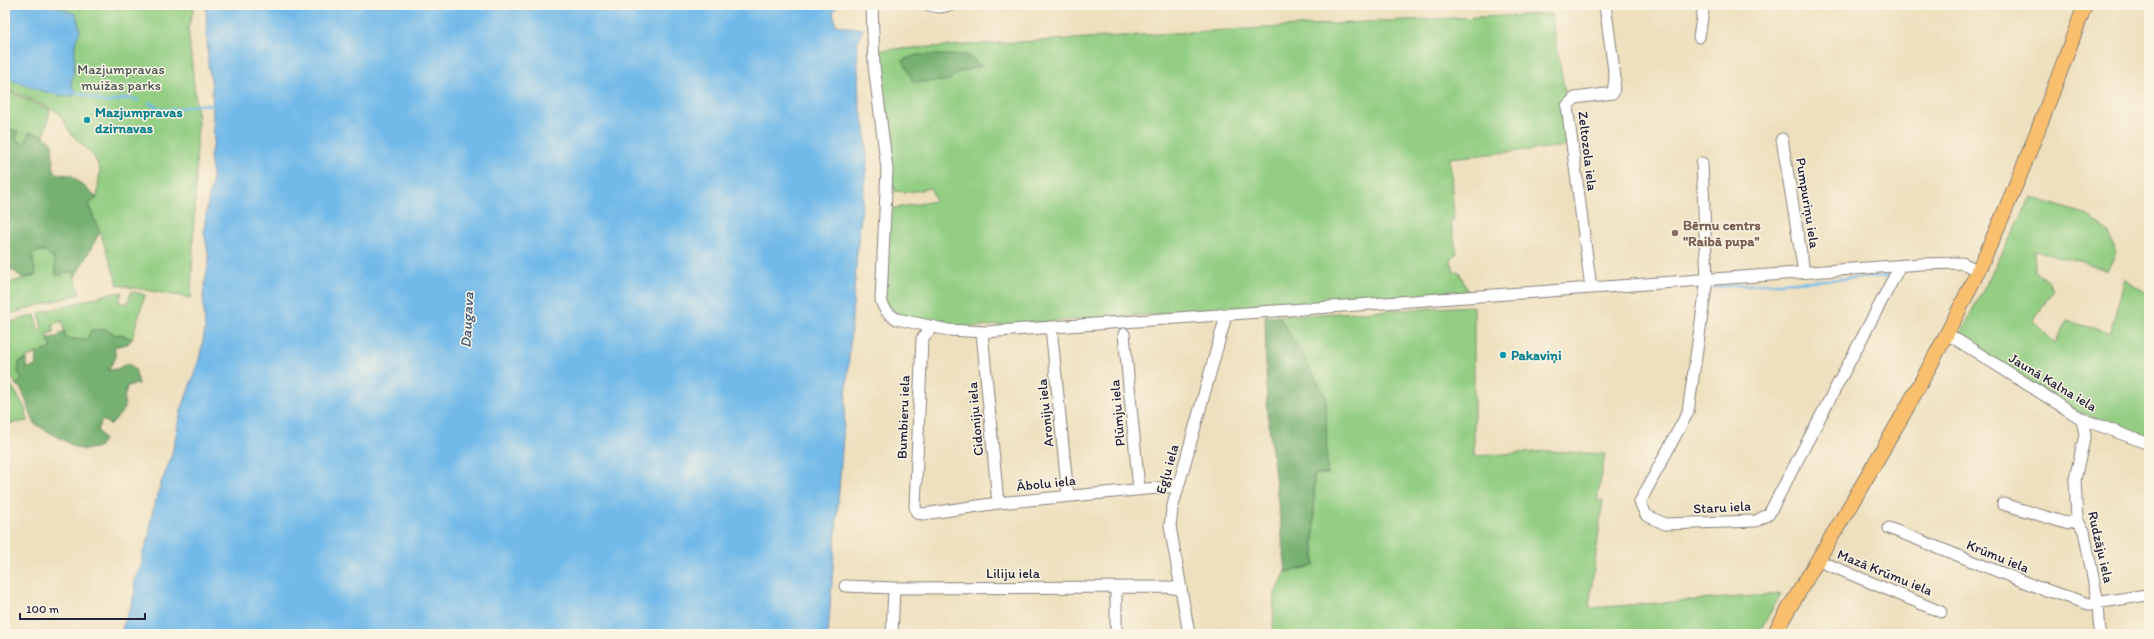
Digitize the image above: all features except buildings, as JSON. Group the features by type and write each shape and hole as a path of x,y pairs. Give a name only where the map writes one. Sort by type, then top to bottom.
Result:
{"main road":[{"path":"1774,634 1880,454 1946,334 1977,270 2013,188 2086,5"}],"street":[{"path":"872,5 874,66 887,169 881,287 883,308 897,319 962,332 982,332 1900,266 1962,263 1977,270"},
{"path":"929,5 939,7 951,5"},
{"name":"Zeltozola iela","path":"1590,288 1567,106 1575,98 1613,93 1615,78 1605,5"},
{"path":"1699,37 1704,5"},
{"name":"Pumpuriņu iela","path":"1782,139 1804,272"},
{"path":"1702,163 1707,280"},
{"name":"Staru iela","path":"1707,280 1688,412 1640,502 1646,515 1665,524 1756,521 1769,514 1900,266"},
{"name":"Egļu iela","path":"1190,634 1170,526 1172,509 1224,323 1224,315"},
{"name":"Bumbieru iela","path":"917,513 915,507 922,339 933,326"},
{"name":"Aroniju iela","path":"1051,327 1068,496"},
{"name":"Cidoniju iela","path":"982,332 998,503"},
{"name":"Plūmju iela","path":"1124,334 1139,489"},
{"name":"Jaunā Kalna iela","path":"1946,334 2082,419 2149,444"},
{"name":"Rudzāju iela","path":"2082,419 2085,434 2075,479 2077,520 2084,531 2098,604 2100,634"},
{"name":"Ābolu iela","path":"917,513 924,514 998,503 1178,486"},
{"path":"2003,504 2066,523 2077,520"},
{"name":"Krūmu iela","path":"1889,528 2037,587 2090,604 2098,604"},
{"name":"Mazā Krūmu iela","path":"1817,560 1941,612"},
{"name":"Liliju iela","path":"845,586 894,588 1166,588 1181,590"},
{"path":"892,634 894,588"},
{"path":"1116,588 1116,634"},
{"path":"2098,604 2123,598 2147,595 2149,597"}],"green space":[{"name":"Mazjumpravas muižas parks","path":"5,5 195,5 188,28 198,122 191,298 118,285 100,232 88,204 97,198 100,169 94,156 72,135 58,112 5,88"},
{"path":"1551,14 1566,98 1564,111 1567,146 1450,158 1454,220 1450,220 1457,253 1451,260 1454,272 1459,271 1468,292 958,328 900,315 888,306 883,294 889,209 935,201 931,188 910,192 890,191 875,53 879,50 1383,21","holes":["918,55 982,66 959,72 948,81 903,60"]},
{"path":"918,55 967,55 982,66 959,72 948,81 913,82 903,60"},
{"path":"5,90 50,110 44,136 29,132 26,143 15,141 18,132 5,126 5,119 9,113 5,111"},
{"path":"5,126 18,132 16,141 26,143 29,132 44,136 52,143 54,171 58,174 71,175 97,198 88,205 100,232 75,277 73,271 56,276 54,259 46,252 38,251 32,257 36,275 23,278 11,269 5,270"},
{"path":"2031,197 2087,215 2110,233 2116,253 2107,271 2080,261 2034,252 2035,271 2047,280 2053,290 2033,321 2055,343 2067,321 2110,333 2125,279 2145,292 2149,299 2149,441 2111,427 2066,405 1959,337"},
{"path":"38,251 46,252 73,271 80,294 5,315 5,284 36,275 32,256"},
{"path":"132,291 145,295 132,339 120,334 87,341 66,338 62,321 53,324 54,332 46,334 52,348 26,357 27,359 19,362 22,379 16,385 11,375 6,377 24,406 28,421 5,424 5,324 35,315 38,330 42,329 39,313 108,294 122,292 119,302 127,304"},
{"path":"1474,306 1474,456 1549,451 1605,454 1597,501 1603,500 1589,608 1781,594 1758,634 1217,634 1273,631 1274,595 1286,572 1314,566 1314,474 1327,474 1326,397 1279,316"},
{"path":"1265,315 1279,316 1326,397 1327,474 1314,474 1314,566 1286,572 1267,407"},
{"path":"106,329 116,335 120,334 132,339 128,344 114,347 116,357 108,370 117,369 128,363 135,369 139,384 127,386 124,399 125,409 110,425 103,420 97,429 104,440 99,447 84,450 75,447 35,424 21,388 16,385 22,379 18,373 19,362 27,359 27,368 34,367 37,361 35,354 52,348 48,338 57,337 64,331 66,338 87,340 91,330"}],"water":[{"path":"5,5 52,5 76,14 80,31 75,43 74,67 71,85 76,92 74,96 48,93 5,77"},
{"name":"Daugava","path":"206,5 838,5 833,12 836,25 863,29 857,44 859,103 865,129 867,160 857,252 828,634 120,634 132,603 135,591 134,580 141,567 142,555 149,538 151,518 160,486 171,458 181,411 199,360 205,330 203,296 209,259 204,231 207,206 213,181 210,155 214,144 212,86 208,64"}],"waterway":[{"path":"76,92 106,103 128,98 138,100"},
{"path":"149,103 166,110 199,105 212,106"},
{"path":"1713,287 1890,276"}],"place":[{"name":"Mazjumpravas dzirnavas","path":"87,120"},
{"name":"Bērnu centrs \"Raibā pupa\"","path":"1675,233"},
{"name":"Pakaviņi","path":"1503,355"}]}
